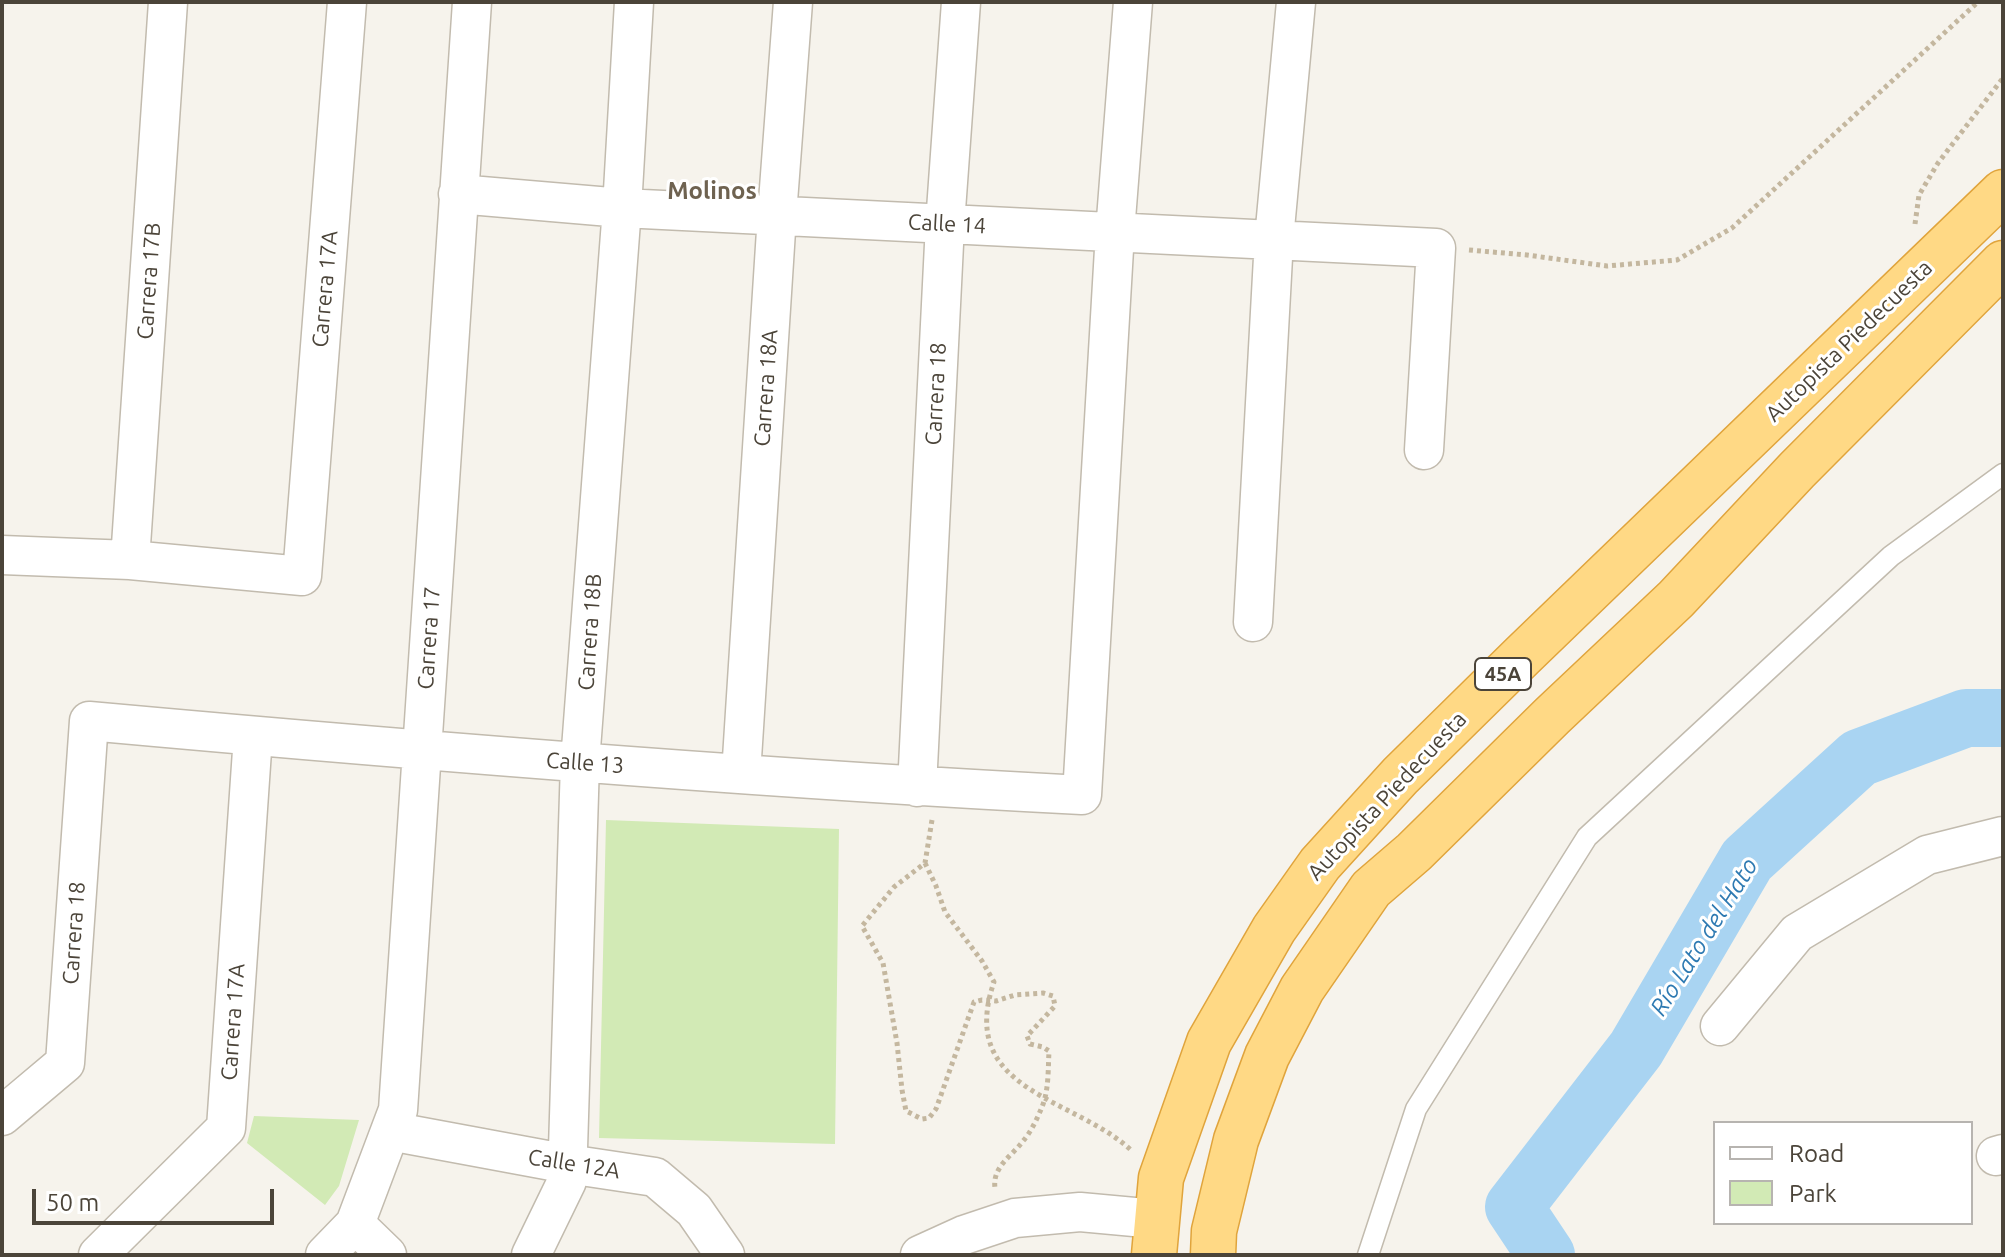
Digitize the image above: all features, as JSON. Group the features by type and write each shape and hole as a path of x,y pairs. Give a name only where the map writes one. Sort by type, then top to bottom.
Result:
{"highway":[{"name":"Autopista Piedecuesta","path":"1157,1217 1209,1042 1274,929 1320,864 1400,776 2003,192"},
{"name":"45A","path":"1213,1255 1214,1231 1236,1140 1267,1056 1302,989 1371,889 1414,852 1676,599 1797,470 2003,263"}],"street":[{"name":"Carrera 17B","path":"130,560 168,2"},
{"name":"Carrera 17A","path":"130,560 302,576 347,2"},
{"name":"Carrera 17","path":"325,1255 355,1224 398,1110 472,2"},
{"name":"Carrera 18B","path":"531,1255 567,1181 580,762 622,208 634,2"},
{"name":"Carrera 18A","path":"741,774 793,2"},
{"name":"Carrera 18","path":"927,787 945,224 961,2"},
{"path":"1115,232 1133,2"},
{"path":"1253,622 1274,239 1296,2"},
{"name":"Calle 14","path":"458,194 622,208 1436,248"},
{"name":"Calle 13","path":"89,721 741,774 1082,795 1115,232"},
{"path":"1424,450 1436,248"},
{"path":"2,555 130,560"},
{"name":"Carrera 18","path":"2,1116 65,1063 89,721"},
{"name":"Carrera 17A","path":"98,1255 226,1128 253,736"},
{"path":"1720,1026 1797,933 1927,855 2003,836"},
{"name":"Calle 12A","path":"390,1131 655,1177 694,1210 725,1255"},
{"path":"920,1255 964,1235 1015,1218 1080,1212 1157,1217"},
{"path":"355,1224 387,1255"}],"lane":[{"path":"1368,1255 1416,1109 1587,837 1891,556 2003,474"}],"path":[{"path":"1436,248 1527,255 1607,266 1677,260 1732,228 1978,2"},
{"path":"1926,267 1914,232 1919,195 1938,163 2003,78"},
{"path":"927,787 925,863 945,912 994,982 988,1001 988,1024 991,1045 1000,1063 1015,1079 1045,1099 1121,1140 1157,1217"},
{"path":"925,863 894,887 862,926 883,963 906,1111 922,1119 929,1118 936,1109 974,1002 996,1001 1015,995 1043,993 1053,996 1055,1006 1027,1036 1030,1044 1049,1051 1045,1099 1023,1142 1007,1156 998,1170 995,1190"}],"green space":[{"path":"606,820 839,829 835,1144 599,1138"},
{"path":"254,1116 359,1120 339,1186 325,1205 247,1143"}],"waterway":[{"name":"Río Lato del Hato","path":"1546,1255 1514,1207 1636,1049 1747,860 1859,758 1966,718 2003,718"}],"district":[{"name":"Molinos","path":"712,191"}]}
